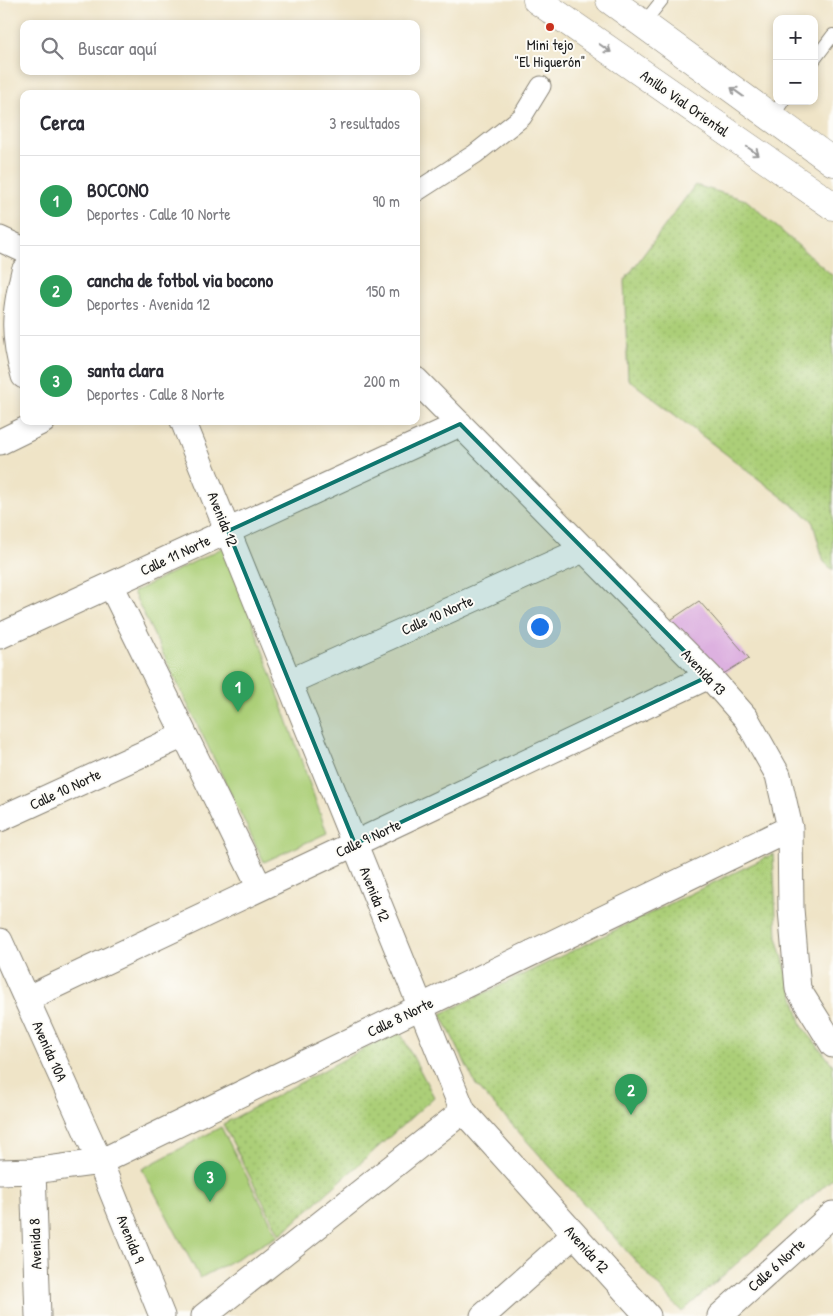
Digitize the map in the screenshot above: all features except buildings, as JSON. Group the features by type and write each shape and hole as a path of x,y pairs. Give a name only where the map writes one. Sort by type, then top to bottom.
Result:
{"highway":[{"name":"Anillo Vial Oriental","path":"536,0 833,206"},
{"path":"619,2 643,24 778,109 833,162"}],"street":[{"path":"420,189 475,154 522,117 541,86"},
{"path":"0,239 20,248"},
{"path":"20,288 16,306 15,338 15,346 20,363"},
{"name":"Avenida 13","path":"420,384 709,676 746,718 778,775 790,828 791,909 798,989 833,1044"},
{"name":"Calle 11 Norte","path":"0,636 460,424"},
{"path":"0,442 33,425"},
{"name":"Avenida 12","path":"185,425 463,1111 648,1316"},
{"name":"Calle 10 Norte","path":"289,682 585,549"},
{"path":"111,585 260,888"},
{"name":"Calle 9 Norte","path":"26,999 709,676"},
{"name":"Calle 10 Norte","path":"0,819 184,735"},
{"name":"Calle 8 Norte","path":"0,1172 33,1171 100,1162 790,828"},
{"name":"Avenida 10A","path":"0,941 5,964 26,999 100,1162"},
{"path":"204,1316 463,1111"},
{"name":"Avenida 9","path":"100,1162 162,1316"},
{"name":"Avenida 8","path":"33,1171 38,1316"},
{"name":"Calle 6 Norte","path":"720,1316 833,1214"},
{"path":"483,1316 574,1234"}],"lane":[{"path":"643,24 662,0"},
{"path":"818,55 833,35"}],"highlighted area":[{"path":"460,424 709,676 355,844 228,531"}],"green space":[{"path":"695,185 746,200 833,276 833,570 824,562 812,520 628,379 624,281"},
{"path":"226,546 327,833 264,862 133,592"},
{"path":"773,854 777,937 802,1026 833,1065 833,1178 682,1312 476,1085 441,1014"},
{"path":"399,1030 434,1097 280,1235 223,1124"},
{"path":"221,1127 278,1236 200,1278 142,1169"}],"place":[{"name":"Mini tejo \"El Higuerón\"","path":"550,27"},
{"name":"BOCONO","path":"238,712"},
{"name":"cancha de fotbol via bocono","path":"631,1115"},
{"name":"santa clara","path":"210,1202"}]}
